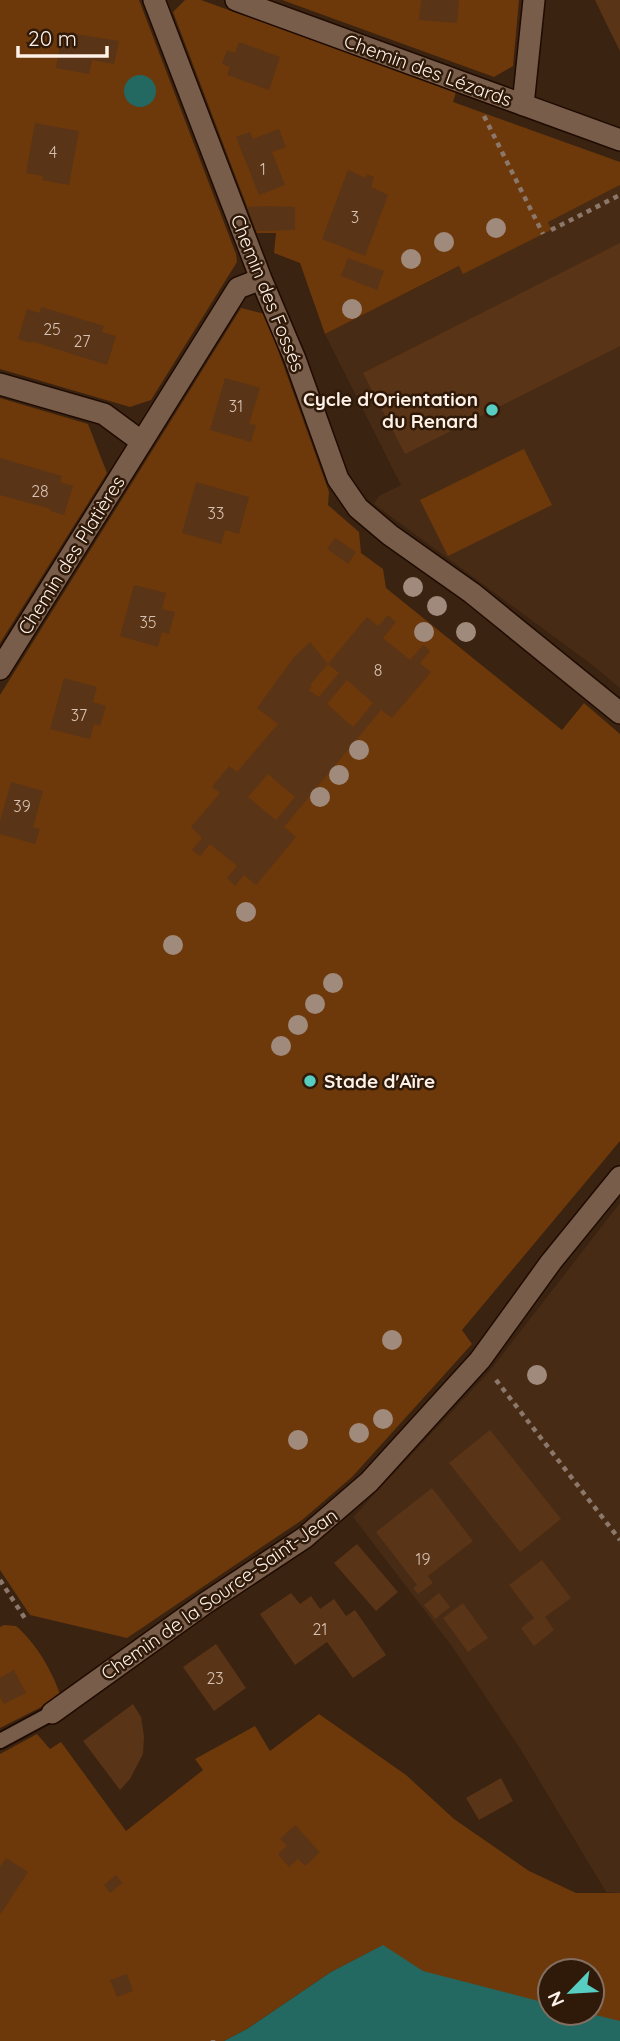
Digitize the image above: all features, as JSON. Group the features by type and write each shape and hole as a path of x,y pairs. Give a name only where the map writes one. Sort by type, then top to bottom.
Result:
{"street":[{"name":"Chemin des Fossés","path":"154,0 261,279 295,359 338,479 358,508 390,535 472,593 620,713"},
{"name":"Chemin des Lézards","path":"236,0 620,140"},
{"path":"523,105 534,0"},
{"name":"Chemin des Platières","path":"0,669 238,288 261,279"},
{"path":"0,384 104,414 142,442"},
{"name":"Chemin de la Source-Saint-Jean","path":"52,1713 205,1604 304,1538 338,1511 410,1439 480,1360 551,1262 620,1177"}],"lane":[{"path":"0,1741 52,1713"}],"path":[{"path":"479,107 543,234"},
{"path":"551,230 620,195"},
{"path":"480,1360 620,1540"},
{"path":"0,1580 26,1620"}],"shaded area":[{"path":"0,0 139,0 236,254 237,262 151,400 130,407 0,369"},
{"path":"185,0 201,0 456,92 453,102 620,162 620,185 548,222 551,230 463,274 459,266 325,334 300,263 274,253 276,233 257,233 173,12"},
{"path":"282,0 519,0 513,66 494,77"},
{"name":"Cycle d'Orientation du Renard","path":"620,185 620,688 374,504 379,496 401,485 325,334"},
{"name":"Stade d'Aïre","path":"241,308 265,314 329,492 328,505 359,532 361,553 383,569 386,588 562,730 584,703 620,734 620,1141 462,1330 472,1344 352,1477 302,1520 127,1638 30,1615 0,1570 0,695"},
{"path":"0,398 88,424 107,473 0,643"},
{"path":"524,449 552,505 448,556 420,500"},
{"path":"620,1203 620,1893 606,1892 521,1750 451,1645 353,1517 488,1373"},
{"path":"16,1626 37,1649 49,1668 61,1697 0,1728 0,1627"},
{"path":"319,1714 406,1775 454,1819 529,1871 576,1893 620,1893 620,2041 496,2024 382,1946 331,1972 247,2029 224,2041 0,2041 0,1754 37,1734 50,1749 61,1742 126,1831 203,1770 195,1759 255,1726 270,1751"}],"water":[{"path":"140,75 151,80 156,91 151,102 140,107 129,102 124,91 129,80"},
{"path":"383,1945 423,1971 536,2000 536,2027 606,2027 606,2018 620,2021 620,2041 224,2041 247,2029 331,1972"}],"building":[{"path":"421,0 459,0 457,23 419,20"},
{"path":"595,0 620,0 620,51 608,27"},
{"path":"62,32 119,41 114,64 92,60 89,74 56,68"},
{"path":"239,42 280,57 269,90 227,75 230,67 222,64 227,50 235,53"},
{"path":"35,123 79,131 69,185 42,180 43,176 26,173"},
{"path":"279,129 286,147 272,152 285,185 259,195 236,137 250,132 253,139"},
{"path":"348,170 366,178 367,174 374,177 371,187 388,195 365,256 322,239"},
{"path":"247,207 295,207 295,230 257,231"},
{"path":"620,243 620,346 405,454 363,373"},
{"path":"348,258 384,271 377,290 341,276"},
{"path":"41,307 104,326 102,332 116,336 107,365 18,339 27,309 40,313"},
{"path":"225,378 260,388 249,424 256,425 251,442 210,430"},
{"path":"0,458 62,476 60,482 73,486 64,515 0,495"},
{"path":"196,482 249,497 239,534 225,530 221,544 182,533"},
{"path":"335,538 356,552 348,564 327,549"},
{"path":"134,585 166,593 162,609 175,612 169,634 162,632 158,647 120,636"},
{"path":"388,615 396,622 383,638 410,660 423,645 430,651 420,663 431,672 392,718 381,710 284,827 296,837 256,885 244,875 235,886 227,878 237,866 210,844 200,856 192,850 202,838 191,827 220,793 212,787 229,766 237,772 278,724 257,708 294,657 310,642 328,664 367,617 378,626","holes":["328,664 339,673 319,697 309,690 312,686 310,685","347,680 373,703 353,727 327,704","268,774 295,797 276,820 248,797"]},
{"path":"64,678 97,687 93,702 106,706 100,726 94,724 90,739 50,729"},
{"path":"11,782 43,791 33,827 40,829 35,844 0,834 0,821"},
{"path":"490,1430 561,1519 520,1552 449,1463"},
{"path":"432,1488 473,1541 428,1576 433,1583 418,1594 413,1588 417,1585 376,1532"},
{"path":"357,1544 398,1592 376,1611 334,1563"},
{"path":"542,1560 571,1598 545,1617 554,1630 534,1646 521,1628 534,1618 509,1585"},
{"path":"291,1593 300,1604 311,1596 320,1609 334,1599 346,1616 355,1610 386,1655 353,1678 327,1642 295,1665 260,1614"},
{"path":"439,1593 450,1607 435,1619 424,1605"},
{"path":"463,1603 488,1638 468,1652 443,1618"},
{"path":"216,1644 246,1688 214,1711 183,1667"},
{"path":"14,1670 26,1693 4,1704 0,1697 0,1678"},
{"path":"133,1704 141,1717 143,1754 130,1779 120,1790 83,1741"},
{"path":"501,1778 513,1801 479,1820 466,1798"},
{"path":"295,1825 320,1852 305,1866 298,1859 289,1867 278,1854 287,1846 280,1839"},
{"path":"6,1858 28,1872 0,1915 0,1867"},
{"path":"116,1875 122,1883 110,1893 104,1885"},
{"path":"127,1974 133,1991 117,1997 110,1980"}],"place":[{"name":"Cycle d'Orientation du Renard","path":"492,410"},
{"name":"Stade d'Aïre","path":"310,1081"}]}
